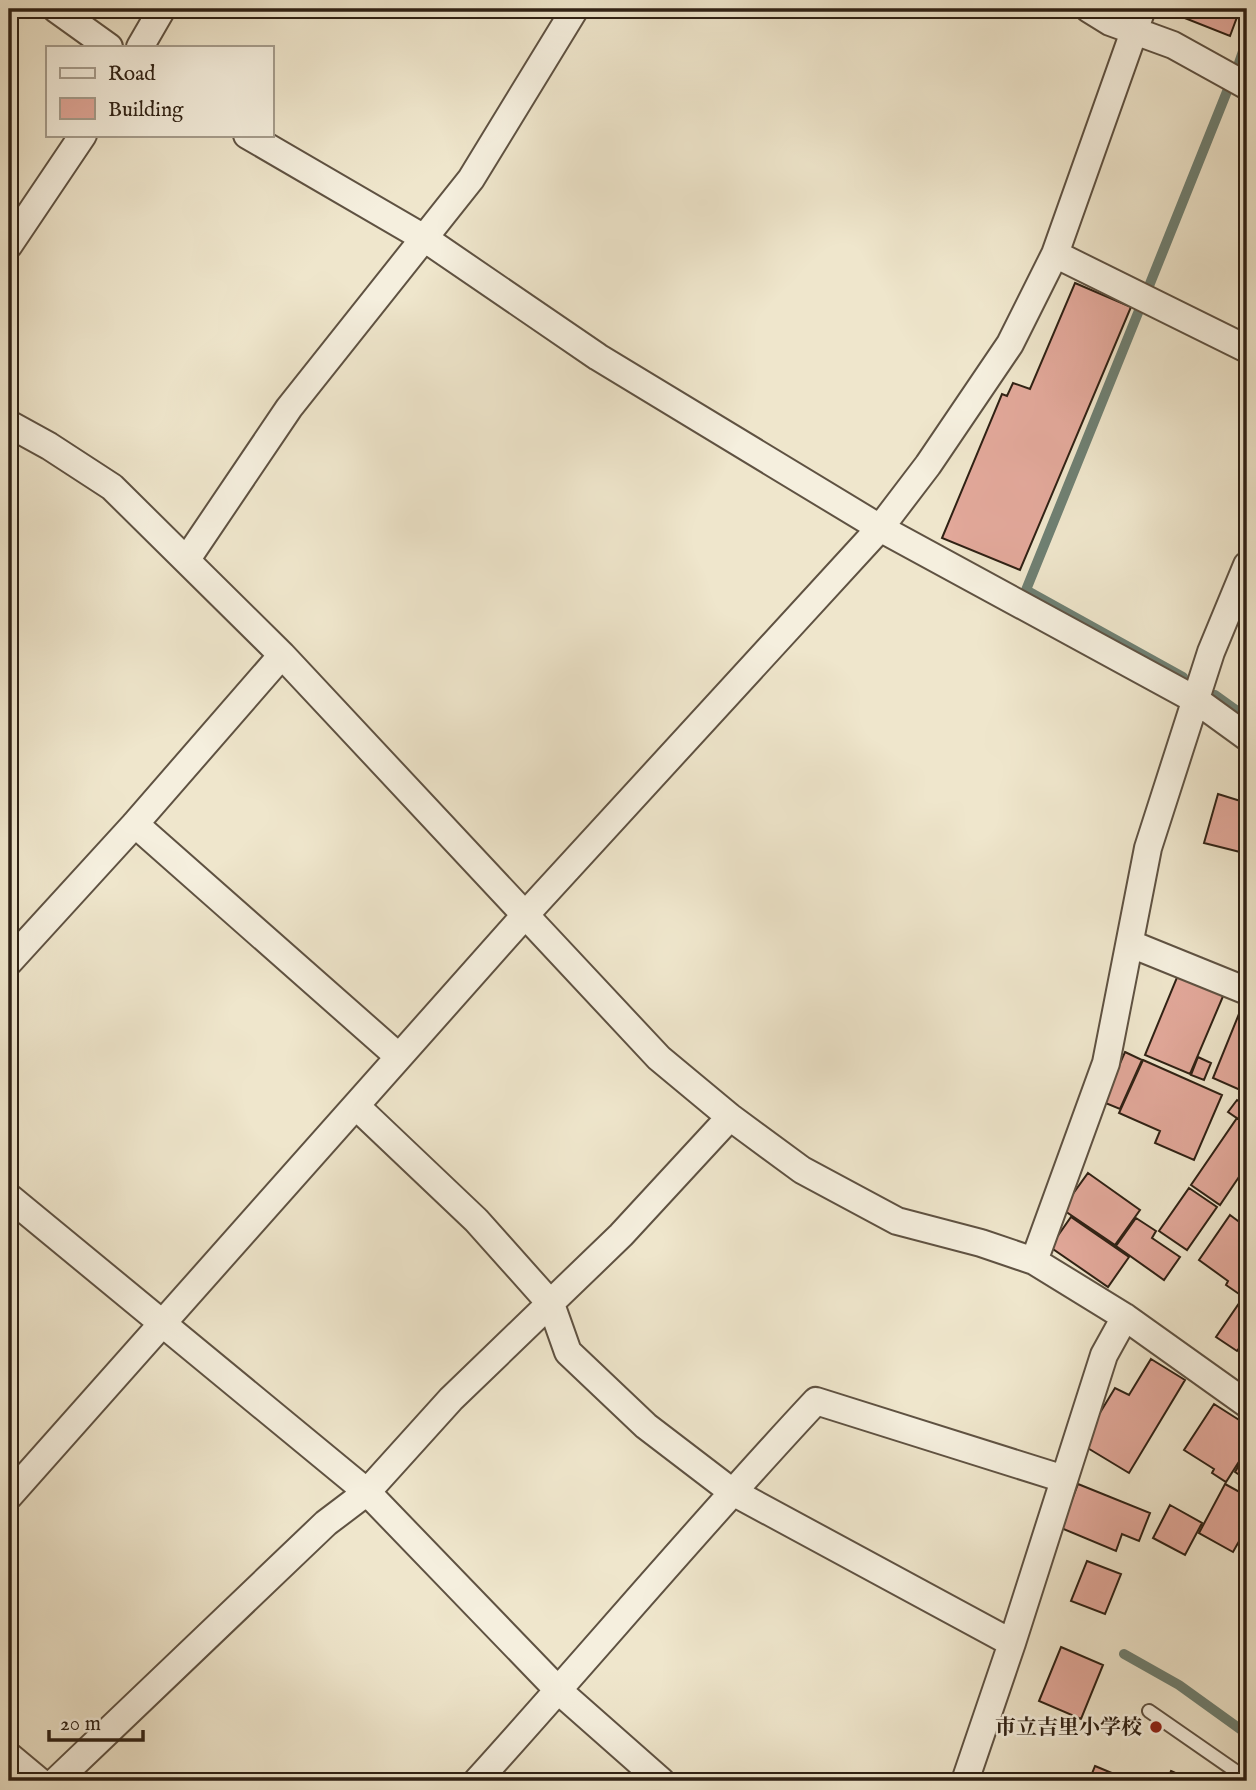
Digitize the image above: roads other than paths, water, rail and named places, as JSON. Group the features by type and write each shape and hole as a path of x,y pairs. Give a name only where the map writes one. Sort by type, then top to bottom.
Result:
{"street":[{"path":"56,9 108,46"},
{"path":"141,46 162,9"},
{"path":"187,559 289,408 471,178 575,9"},
{"path":"1089,9 1110,22 1138,20 1173,45 1247,86"},
{"path":"9,1496 526,914 880,528 928,465 1010,344 1055,254 1138,20"},
{"path":"9,245 82,136"},
{"path":"249,136 424,238 598,357 880,528 1196,700 1247,737"},
{"path":"1055,254 1247,349"},
{"path":"9,424 49,446 112,487 187,559 282,655 659,1058 730,1117 802,1170 897,1221 981,1243 1034,1261 1125,1317 1247,1404"},
{"path":"1034,1261 1107,1063 1148,848 1211,652 1247,565"},
{"path":"9,962 135,824 282,655"},
{"path":"135,824 399,1057"},
{"path":"1131,944 1247,991"},
{"path":"356,1106 477,1220 551,1304 568,1352 646,1426 731,1491 1012,1643"},
{"path":"56,1781 326,1523 367,1492 451,1399 621,1235 730,1117"},
{"path":"9,1198 367,1492 559,1691 661,1781"},
{"path":"965,1781 1104,1355 1125,1317"},
{"path":"477,1781 559,1691 731,1491 816,1401 1064,1479"},
{"path":"9,1756 39,1781"}],"lane":[{"path":"1150,1711 1247,1779"}],"waterway":[{"path":"1238,66 1247,40"},
{"path":"1149,286 1230,84"},
{"path":"1140,308 1026,590 1183,677"},
{"path":"1215,695 1247,718"},
{"path":"1124,1654 1179,1685 1247,1734"}],"place":[{"name":"市立吉里小学校","path":"1156,1727"}]}
